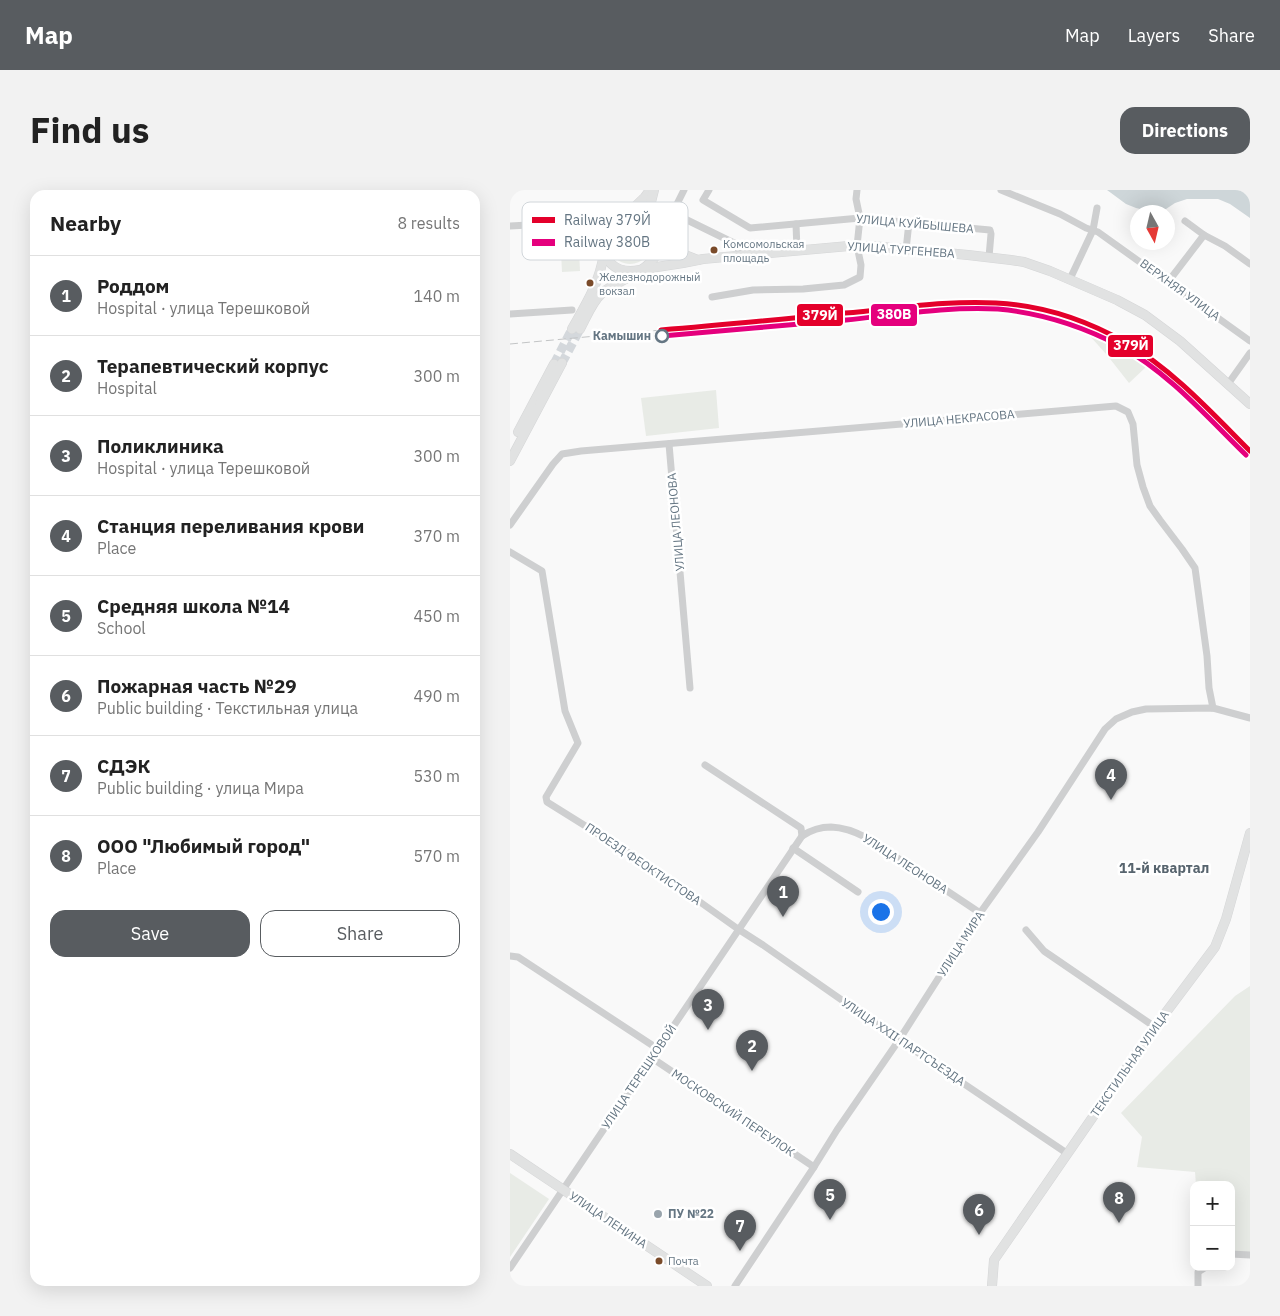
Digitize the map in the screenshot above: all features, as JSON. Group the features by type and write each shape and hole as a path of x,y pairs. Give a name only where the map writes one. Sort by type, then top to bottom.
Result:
{"main road":[{"path":"640,202 652,190"},
{"name":"УЛИЦА ТУРГЕНЕВА","path":"642,270 741,255 858,246 989,257 1024,262 1070,279 1145,315 1180,341 1250,404"},
{"path":"688,257 699,260"},
{"path":"603,260 598,280 576,329 598,298 609,288 642,270 652,260"},
{"path":"609,260 617,268 628,271 642,270"},
{"path":"510,449 558,363 510,461"},
{"name":"ТЕКСТИЛЬНАЯ УЛИЦА","path":"992,1286 994,1260 1155,1027 1215,947 1226,919 1250,833"},
{"name":"УЛИЦА ЛЕНИНА","path":"510,1154 707,1286"}],"street":[{"path":"678,202 684,190"},
{"name":"УЛИЦА КУЙБЫШЕВА","path":"708,190 703,200 750,228 860,218 990,230 989,257"},
{"path":"712,297 753,290 802,289 844,285 860,277 861,265 858,246 860,218 856,190"},
{"name":"ВЕРХНЯЯ УЛИЦА","path":"1001,190 1098,232 1250,340"},
{"path":"1070,279 1093,230 1097,208"},
{"path":"688,220 736,244 741,255"},
{"path":"1185,221 1250,264"},
{"path":"906,250 909,222"},
{"path":"796,224 797,250"},
{"path":"1168,282 1204,235"},
{"path":"510,314 572,310"},
{"path":"1228,384 1250,353"},
{"name":"УЛИЦА НЕКРАСОВА","path":"510,525 562,454 863,426 1116,406 1128,412 1133,424 1137,465 1150,506 1195,568 1213,708"},
{"name":"УЛИЦА ЛЕОНОВА","path":"669,444 690,688"},
{"name":"ПРОЕЗД ФЕОКТИСТОВА","path":"510,552 542,571 564,711 578,743 546,797 546,802 648,865 738,929"},
{"name":"УЛИЦА МИРА","path":"735,1286 837,1130 899,1040 980,913 1038,832 1105,729 1116,719 1132,712 1146,709 1213,708 1250,718"},
{"path":"705,765 801,828 802,836"},
{"name":"УЛИЦА ЛЕОНОВА","path":"802,836 812,830 826,827 844,829 856,833 980,913"},
{"name":"УЛИЦА ТЕРЕШКОВОЙ","path":"510,1268 802,836"},
{"path":"793,848 858,892"},
{"name":"УЛИЦА XXII ПАРТСЪЕЗДА","path":"738,929 1068,1154"},
{"path":"1026,930 1044,950 1155,1027"},
{"path":"510,956 518,957 658,1049"},
{"name":"МОСКОВСКИЙ ПЕРЕУЛОК","path":"652,1058 814,1167"},
{"path":"1235,1254 1250,1256"},
{"path":"1198,1286 1200,1271"}],"shaded area":[{"path":"1107,190 1250,190 1250,218 1230,204 1218,199 1187,199 1172,205 1130,206"},
{"path":"561,260 579,260 580,271 562,272"},
{"path":"617,260 643,260 634,264"},
{"path":"1088,331 1129,352 1143,362 1146,367 1129,383 1089,335"},
{"path":"716,390 719,428 646,436 641,398"},
{"path":"1250,986 1250,1254 1235,1253 1235,1181 1196,1181 1195,1172 1137,1167 1142,1137 1121,1113 1235,996"},
{"path":"510,1173 549,1199 510,1257"}],"tunnel":[{"path":"554,364 572,329"},
{"path":"562,363 580,329"}],"railway":[{"path":"510,344 661,330"}],"rail line":[{"name":"379Й","path":"661,330 977,302 1013,304 1046,310 1095,327 1143,353 1191,392 1250,451"},
{"name":"380В","path":"662,336 979,308 1014,311 1045,317 1091,332 1138,357 1187,396 1246,455"}],"place":[{"name":"Комсомольская площадь","path":"714,250"},
{"name":"Железнодорожный вокзал","path":"590,283"},
{"name":"Камышин","path":"662,336"},
{"name":"Станция переливания крови","path":"1111,800"},
{"name":"Роддом","path":"783,917"},
{"name":"Поликлиника","path":"708,1030"},
{"name":"Терапевтический корпус","path":"752,1071"},
{"name":"ПУ №22","path":"658,1214"},
{"name":"Средняя школа №14","path":"830,1220"},
{"name":"ООО \"Любимый город\"","path":"1119,1223"},
{"name":"Пожарная часть №29","path":"979,1235"},
{"name":"СДЭК","path":"740,1251"},
{"name":"Почта","path":"659,1261"}],"district":[{"name":"11-й квартал","path":"1164,868"}]}
